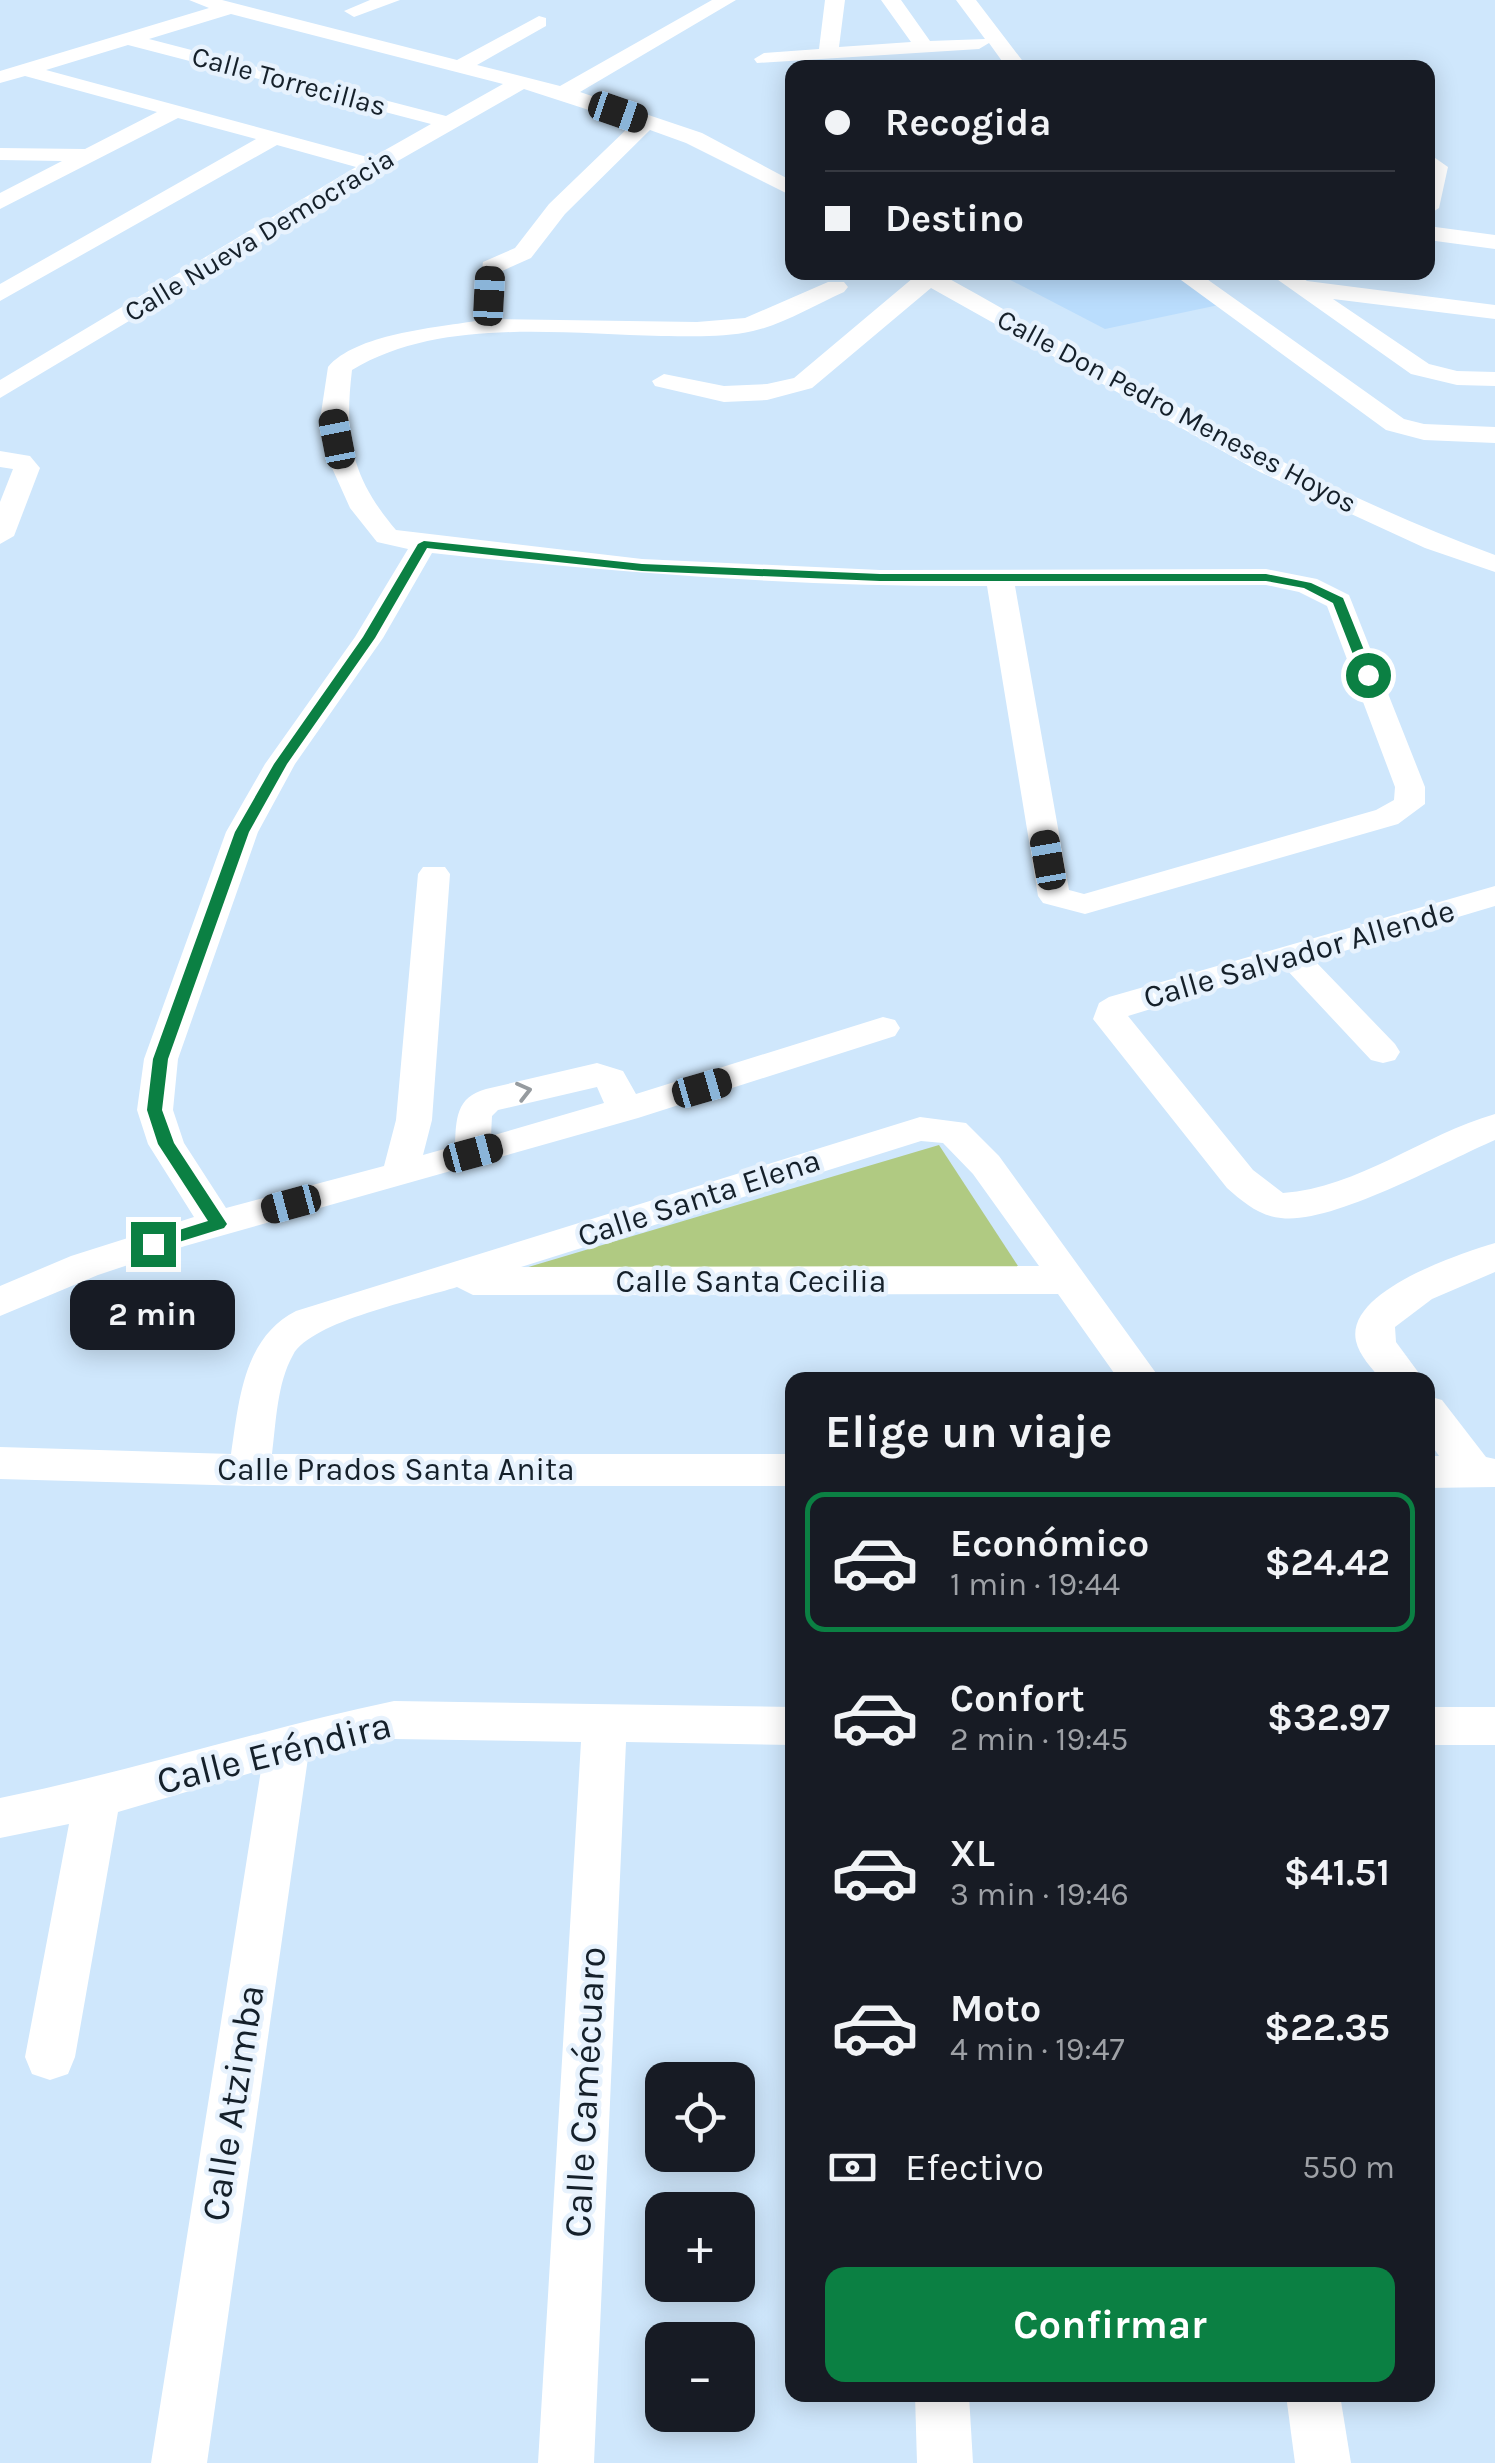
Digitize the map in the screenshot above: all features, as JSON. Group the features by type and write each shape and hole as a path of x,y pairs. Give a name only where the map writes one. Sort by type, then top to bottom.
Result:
{"street":[{"path":"200,0 564,94 720,150 785,186"},
{"path":"354,11 390,0"},
{"path":"564,94 726,0"},
{"path":"828,54 835,0"},
{"path":"892,0 925,46"},
{"path":"966,0 1012,60"},
{"path":"0,77 232,8"},
{"path":"459,67 539,22"},
{"name":"Calle Torrecillas","path":"127,40 450,123"},
{"path":"764,59 979,42"},
{"path":"26,70 374,165"},
{"name":"Calle Nueva Democracia","path":"0,391 374,165 520,83"},
{"path":"0,202 175,111"},
{"path":"487,326 490,267 523,254 558,208 646,122"},
{"path":"0,294 274,138"},
{"path":"0,154 88,155"},
{"path":"1435,235 1495,242"},
{"path":"664,381 724,394 766,392 803,383 919,280"},
{"name":"Calle Don Pedro Meneses Hoyos","path":"930,280 1269,466 1421,536 1495,564"},
{"path":"1193,280 1395,425 1424,432 1495,434"},
{"path":"1288,280 1495,312"},
{"path":"1288,280 1409,363 1457,378 1495,378"},
{"path":"836,287 750,324 697,328 487,326 386,344 358,354 340,367 333,420 341,459 363,508 387,536 424,544 642,568 1000,579 1266,577 1307,585 1339,601 1410,787 1408,804 1387,817 1085,904 1054,896 1000,579"},
{"path":"0,536 27,468 11,460"},
{"path":"218,1224 166,1144 155,1110 160,1059 242,832 280,764 369,638 424,544"},
{"path":"400,1174 414,1120 434,874"},
{"name":"Calle Salvador Allende","path":"1489,913 1292,956 1121,1005 1110,1011 1110,1019 1240,1178 1265,1200 1283,1206 1322,1199 1495,1126"},
{"path":"1292,956 1383,1052"},
{"path":"0,1302 55,1274 218,1224 740,1077 883,1028"},
{"name":"Calle Santa Elena","path":"248,1470 268,1368 280,1343 296,1328 320,1316 905,1132 936,1128 953,1132 986,1164 1134,1372"},
{"path":"1398,1372 1376,1342 1374,1327 1379,1314 1395,1300 1495,1257"},
{"name":"Calle Santa Cecilia","path":"437,1281 1065,1280"},
{"path":"1435,1419 1484,1472"},
{"name":"Calle Prados Santa Anita","path":"0,1464 248,1470 785,1470"},
{"path":"1435,1472 1484,1472"},
{"name":"Calle Eréndira","path":"0,1818 97,1798 288,1744 394,1720 785,1726"},
{"name":"Calle Camécuaro","path":"566,2463 605,1721"},
{"path":"1435,1726 1495,1726"},
{"name":"Calle Atzimba","path":"179,2463 288,1744"},
{"path":"50,2057 97,1798"},
{"path":"942,2402 945,2463"},
{"path":"1314,2402 1323,2463"}],"shaded area":[{"path":"1010,280 1202,280 1233,302 1105,329"}],"green space":[{"path":"939,1145 1020,1269 525,1268"}],"route":[{"path":"153,1244 218,1224 166,1144 155,1110 160,1059 242,832 280,764 369,638 424,544 642,568 880,578 1266,577 1307,585 1339,601 1368,675"}]}
